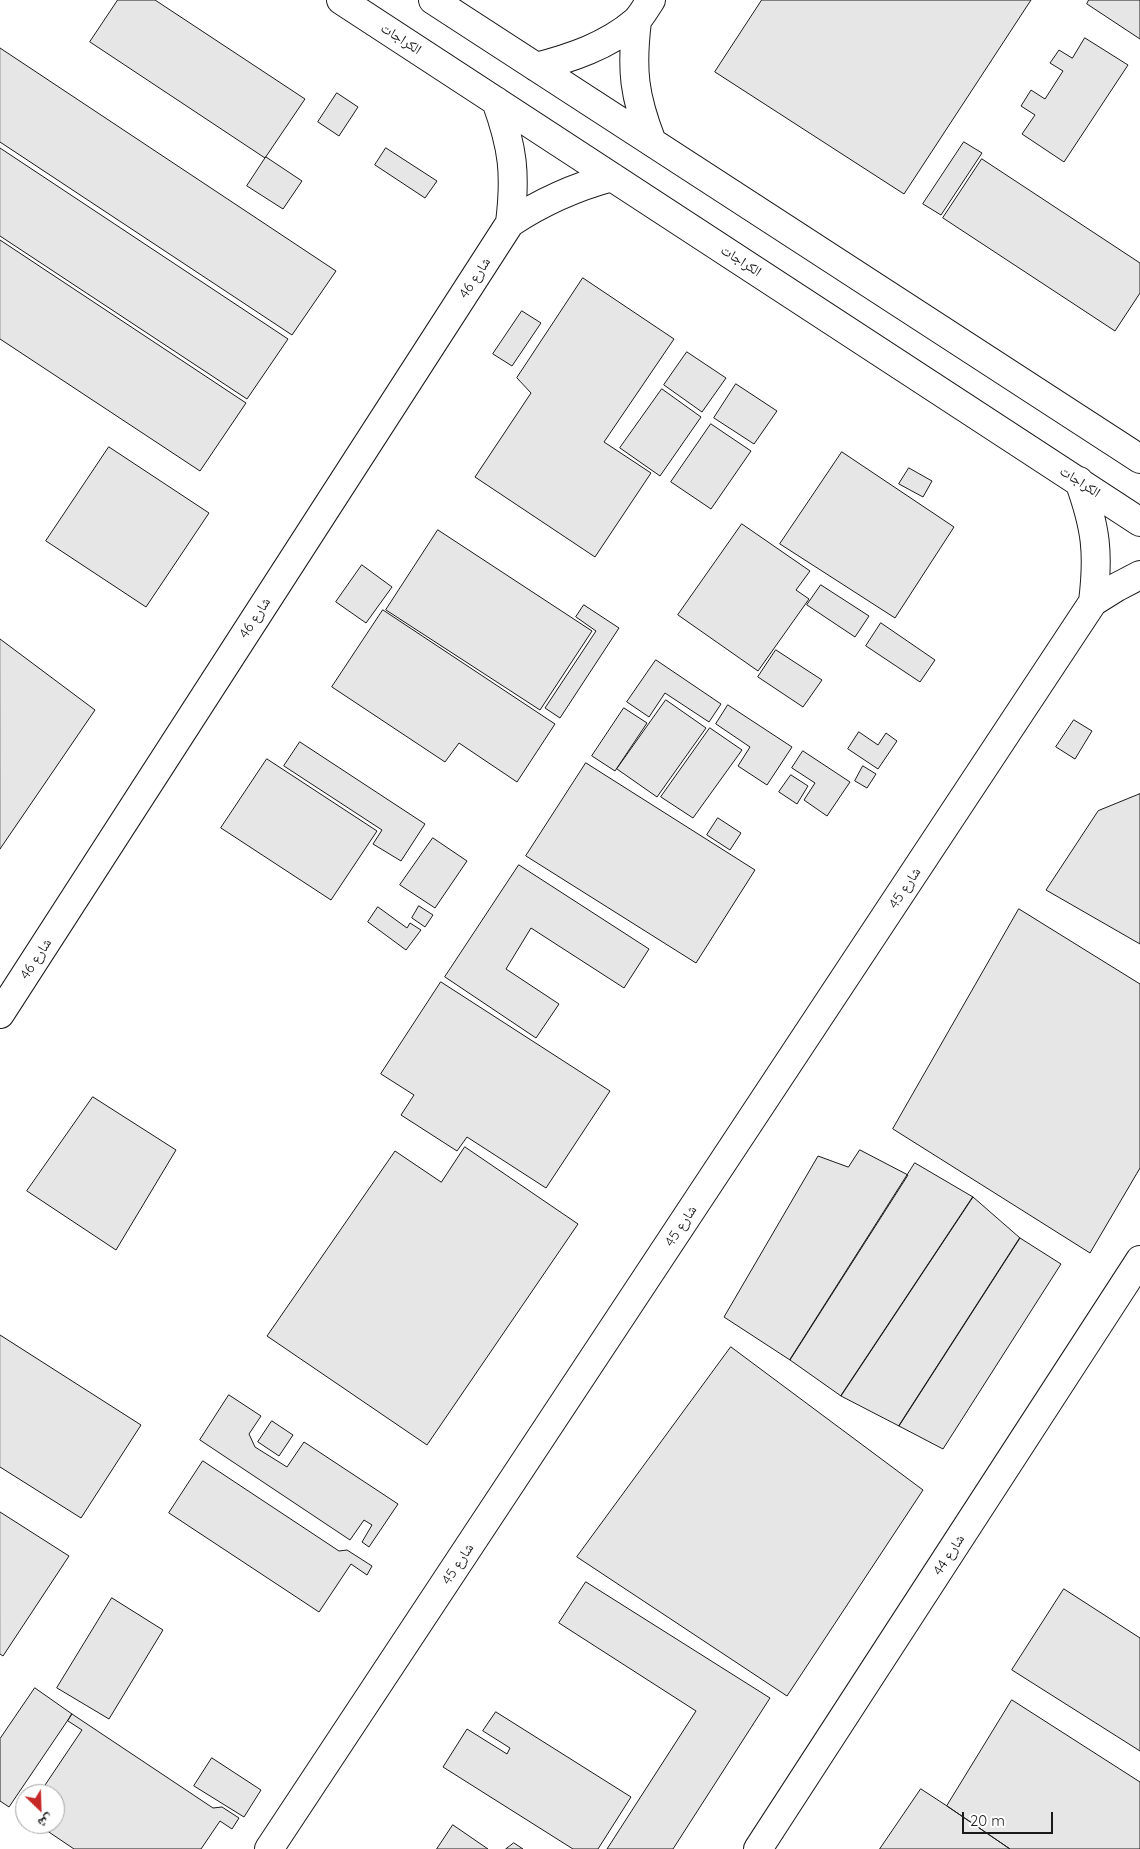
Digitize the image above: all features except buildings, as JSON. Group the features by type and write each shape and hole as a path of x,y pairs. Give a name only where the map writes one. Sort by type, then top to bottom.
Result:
{"street":[{"name":"الكراجات","path":"341,0 1140,522"},
{"path":"433,0 652,142 1128,440 1140,459"},
{"path":"536,67 563,60 589,50 614,37 644,11"},
{"path":"644,11 633,52 634,83 641,113 652,142"},
{"name":"شارع 46","path":"496,101 507,130 513,161 514,192 510,223"},
{"name":"شارع 46","path":"0,1014 510,223 534,207 558,195 584,184 612,177"},
{"name":"شارع 45","path":"1079,482 1090,510 1096,541 1097,572 1093,602"},
{"name":"شارع 45","path":"270,1849 1093,602 1140,575"},
{"name":"شارع 44","path":"758,1849 1140,1260"}]}
